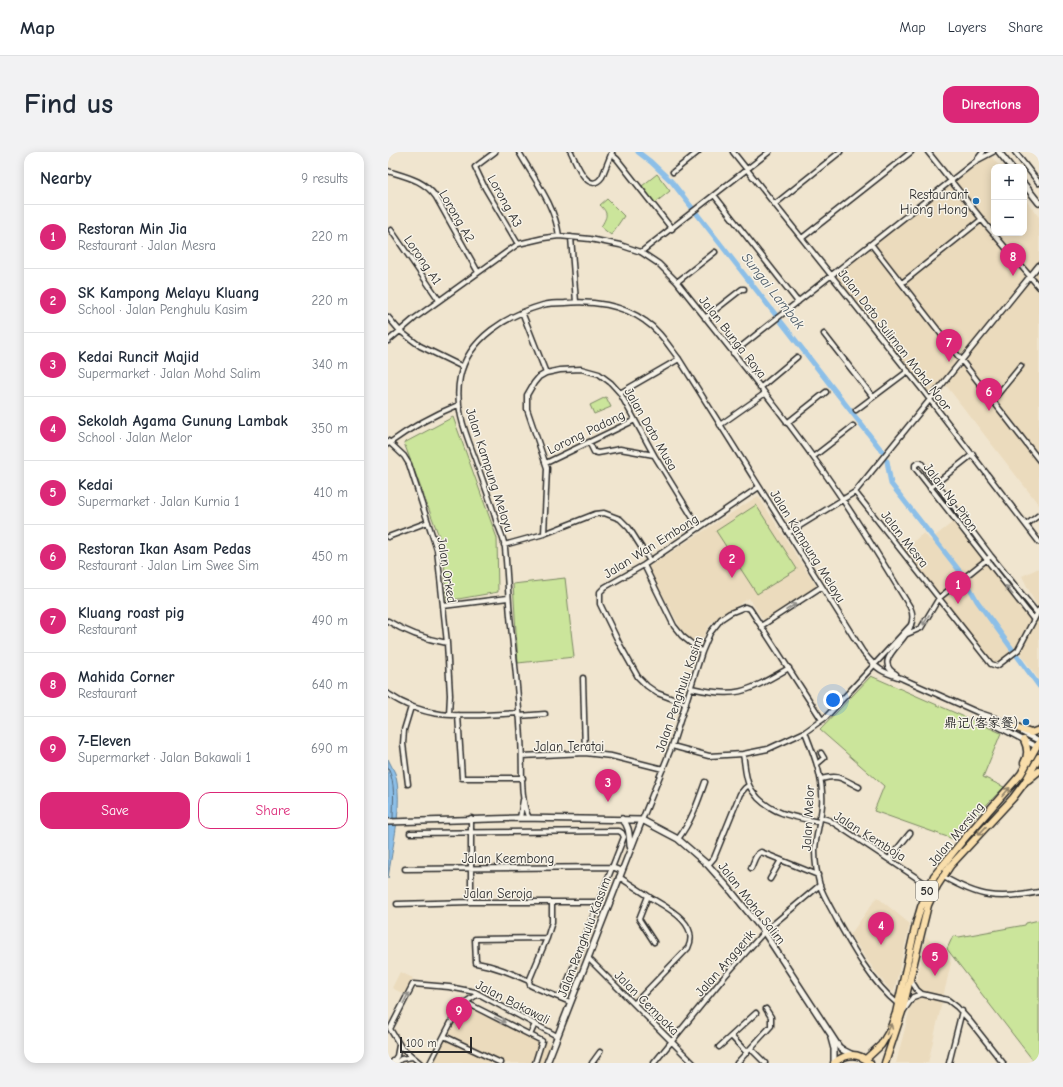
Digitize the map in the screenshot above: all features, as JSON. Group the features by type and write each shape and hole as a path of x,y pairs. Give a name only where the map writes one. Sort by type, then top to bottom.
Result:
{"highway":[{"path":"1005,724 1031,733 1039,730"},
{"path":"1014,782 1026,761 1028,753 1028,747 1024,740"},
{"name":"Jalan Mersing","path":"868,1061 881,1045 890,1030 898,1004 916,924 929,886 945,861 1014,782 1027,765 1038,744"},
{"name":"Jalan Mersing","path":"886,1063 902,1012 928,905 942,876 1013,798 1025,782 1039,756"},
{"path":"1025,782 1039,771"},
{"path":"834,1063 840,1058 853,1055"},
{"name":"50","path":"853,1055 868,1061"}],"street":[{"name":"Lorong A3","path":"495,152 475,167 485,188 518,244"},
{"path":"519,152 552,210 559,236"},
{"path":"571,152 586,179 593,182 600,180 602,177 612,153 672,229"},
{"path":"672,172 698,152"},
{"name":"Jalan Dato Suliman Mohd Noor","path":"733,152 908,371 1039,542"},
{"path":"642,252 769,152"},
{"path":"775,204 840,152"},
{"path":"802,238 911,152"},
{"path":"928,152 1039,287"},
{"path":"733,353 969,167 983,152"},
{"path":"976,161 993,152"},
{"path":"999,152 1009,164"},
{"path":"1015,152 1039,183"},
{"name":"Lorong A2","path":"388,171 418,181 429,188 436,197 478,272"},
{"path":"1027,188 1039,203"},
{"path":"714,195 798,302"},
{"path":"902,283 982,219"},
{"name":"Lorong A1","path":"391,230 439,300"},
{"name":"Jalan Bunga Raya","path":"388,341 439,300 518,244 544,238 571,236 642,252 659,264 677,282 814,457 910,607 914,615 912,623"},
{"path":"571,236 576,302"},
{"path":"871,244 1039,460"},
{"path":"677,282 715,252"},
{"path":"788,533 855,492 1039,265"},
{"path":"705,318 744,289"},
{"name":"Jalan Kampung Melayu","path":"520,818 523,797 522,756 504,545 491,502 461,420 458,405 459,378 472,350 487,333 504,321 522,312 545,304 576,302 604,304 624,310 645,320 661,335 678,358 863,652 874,666"},
{"path":"522,312 546,373 539,377 534,384 527,395 526,402 532,425 546,463 544,534"},
{"path":"388,317 400,331 420,346 463,367"},
{"path":"824,334 873,397"},
{"path":"760,388 797,357"},
{"path":"620,393 678,358"},
{"path":"993,400 1021,366"},
{"name":"Jalan Dato Musa","path":"546,373 560,370 580,369 599,374 611,383 620,393 654,455 699,528"},
{"path":"856,410 908,371"},
{"path":"787,422 826,392"},
{"path":"720,425 764,394"},
{"path":"389,443 431,416 458,405"},
{"name":"Lorong Padang","path":"546,463 635,420"},
{"path":"814,457 853,426"},
{"path":"589,442 594,452 598,453 620,449 654,455"},
{"name":"Jalan Orked","path":"389,443 404,456 409,464 436,550 447,643 450,695 449,715"},
{"path":"930,488 972,454"},
{"name":"Jalan Ng Piton","path":"1034,620 986,561 915,468 915,465 921,463 991,556 1038,612"},
{"name":"Jalan Wan Embong","path":"686,704 657,693 646,686 638,677 600,604 600,592 605,587 644,565 759,487"},
{"name":"Jalan Mesra","path":"855,492 991,664 997,666 1015,653 1034,620"},
{"path":"504,545 544,534 595,514 604,513 620,519 629,528 650,561"},
{"path":"1026,525 1039,515"},
{"path":"388,537 428,522"},
{"path":"907,634 921,628 939,598 991,556"},
{"path":"644,565 674,626 682,636 702,652"},
{"path":"761,626 822,587"},
{"path":"443,606 508,598"},
{"name":"Jalan Penghulu Kasim","path":"642,820 672,746 702,652 710,633 721,619 738,609 745,606 756,616 822,720"},
{"path":"1034,620 1038,612"},
{"path":"388,621 401,629 424,638 447,643"},
{"path":"904,679 891,671 886,662 890,654 907,634 912,623"},
{"path":"672,746 709,756 743,754 768,748 805,732 822,720 874,666 912,623"},
{"path":"874,666 884,672 904,679 977,712 995,718 1038,744"},
{"path":"691,688 711,692 737,693 755,687 789,668"},
{"path":"582,678 585,753"},
{"path":"388,694 411,707 423,711 449,715 545,714"},
{"path":"408,784 403,744 404,730 411,707"},
{"path":"977,712 994,724 1024,740 1038,744"},
{"path":"458,715 462,778 523,778"},
{"name":"Jalan Melor","path":"805,732 821,779 822,804 815,850 820,885 844,933 871,975 888,996 898,1004"},
{"name":"Jalan Teratai","path":"522,756 585,753 611,756 663,768"},
{"path":"816,764 824,758 821,753"},
{"name":"Jalan Kemboja","path":"743,754 749,786 765,805 787,816 829,820 929,886"},
{"path":"821,779 837,777 859,787"},
{"path":"678,839 686,829 692,817 705,782"},
{"path":"708,865 714,858 740,794 749,786"},
{"name":"Jalan Kampung Melayu","path":"523,797 529,818"},
{"path":"471,818 471,902"},
{"name":"Jalan Mohd Salim","path":"388,822 471,818 642,820 678,839 708,865 764,932 800,985 830,1035 843,1050 853,1055"},
{"path":"622,819 626,822 629,830 630,849"},
{"name":"Jalan Penghulu Kassim","path":"547,1063 642,820"},
{"name":"Jalan Penghulu Kassim","path":"471,832 619,831 622,833 624,837 561,998"},
{"path":"410,833 471,832"},
{"path":"889,859 910,833"},
{"path":"751,868 758,853 761,852 818,875"},
{"path":"770,879 782,860"},
{"path":"612,867 622,871"},
{"name":"Jalan Keembong","path":"405,869 612,867"},
{"path":"942,876 972,890 988,895 1013,895 1039,892"},
{"path":"619,877 680,917 688,928 691,938 688,948 634,1004"},
{"name":"Jalan Anggerik","path":"654,1063 725,976 764,932 820,885"},
{"path":"648,896 639,919 654,942"},
{"name":"Jalan Seroja","path":"397,904 471,902 598,902"},
{"path":"529,981 552,922 552,903"},
{"path":"547,938 475,939 476,964 500,968 529,981 530,985 534,987 570,1002"},
{"name":"Jalan Cempaka","path":"588,958 693,1063"},
{"path":"910,978 915,988 922,994 948,1000 962,1011 1003,1063"},
{"name":"Jalan Bakawali","path":"420,1063 399,1045 390,1029 413,984 449,987 478,994 557,1036"},
{"path":"430,1063 458,1009 465,1002 478,994"},
{"path":"902,1012 914,997 922,994"},
{"path":"465,1002 542,1041 535,1063"},
{"path":"737,1063 771,1026 772,1019 766,1009"},
{"path":"949,1063 962,1011"},
{"path":"719,1047 756,1013"},
{"path":"530,1035 535,1024"},
{"name":"Jalan Mohd Salim","path":"830,1035 834,1049 834,1063"},
{"path":"444,1036 501,1063"},
{"path":"731,1036 747,1053"},
{"path":"395,1062 399,1045"},
{"path":"751,1049 765,1063"},
{"path":"592,1063 600,1052"},
{"path":"395,1062 412,1057"}],"shaded area":[{"path":"990,155 998,164 991,164 991,236 1027,236 1027,202 1039,217 1039,505 945,384 930,403 832,278 977,162"},
{"path":"758,496 818,589 766,624 749,598 711,623 699,644 684,634 648,567"},
{"path":"957,519 1033,617 1038,609 1022,576 1039,568 1039,680 1019,652 998,668 989,666 900,552 924,533 930,540"},
{"path":"877,897 910,924 894,991 891,991 877,974 850,935"},
{"path":"926,936 951,963 928,1063 896,1063 916,986"},
{"path":"400,972 413,978 404,994 392,988"},
{"path":"469,1002 551,1044 543,1063 432,1063 459,1010"}],"green space":[{"path":"657,174 670,191 655,203 642,186"},
{"path":"607,199 624,216 611,235 601,227 605,220 606,213 600,205"},
{"path":"606,397 611,407 594,414 590,405"},
{"path":"453,417 497,538 498,592 447,601 443,547 404,443"},
{"path":"756,505 797,569 757,594 716,531"},
{"path":"565,578 574,657 518,663 513,584"},
{"path":"871,676 1001,733 983,777 1004,787 953,839 874,811 884,786 820,730"},
{"path":"1039,920 1039,1063 1035,1063 947,949 953,936 959,937 1025,925 1026,923"}],"water":[{"path":"388,759 395,773 398,812 388,879"}],"waterway":[{"name":"Sungai Lambak","path":"638,152 672,182 882,451"},
{"name":"Sungai Lambak","path":"887,461 891,484 962,574 977,601 1039,686"}],"place":[{"name":"Restaurant Hiong Hong","path":"976,201"},
{"name":"Mahida Corner","path":"1013,276"},
{"name":"Kluang roast pig","path":"949,362"},
{"name":"Restoran Ikan Asam Pedas","path":"989,411"},
{"name":"SK Kampong Melayu Kluang","path":"732,578"},
{"name":"Restoran Min Jia","path":"958,604"},
{"name":"鼎记(客家餐)","path":"1026,722"},
{"name":"Kedai Runcit Majid","path":"608,802"},
{"name":"Sekolah Agama Gunung Lambak","path":"881,945"},
{"name":"Kedai","path":"935,976"},
{"name":"7-Eleven","path":"459,1030"}]}
